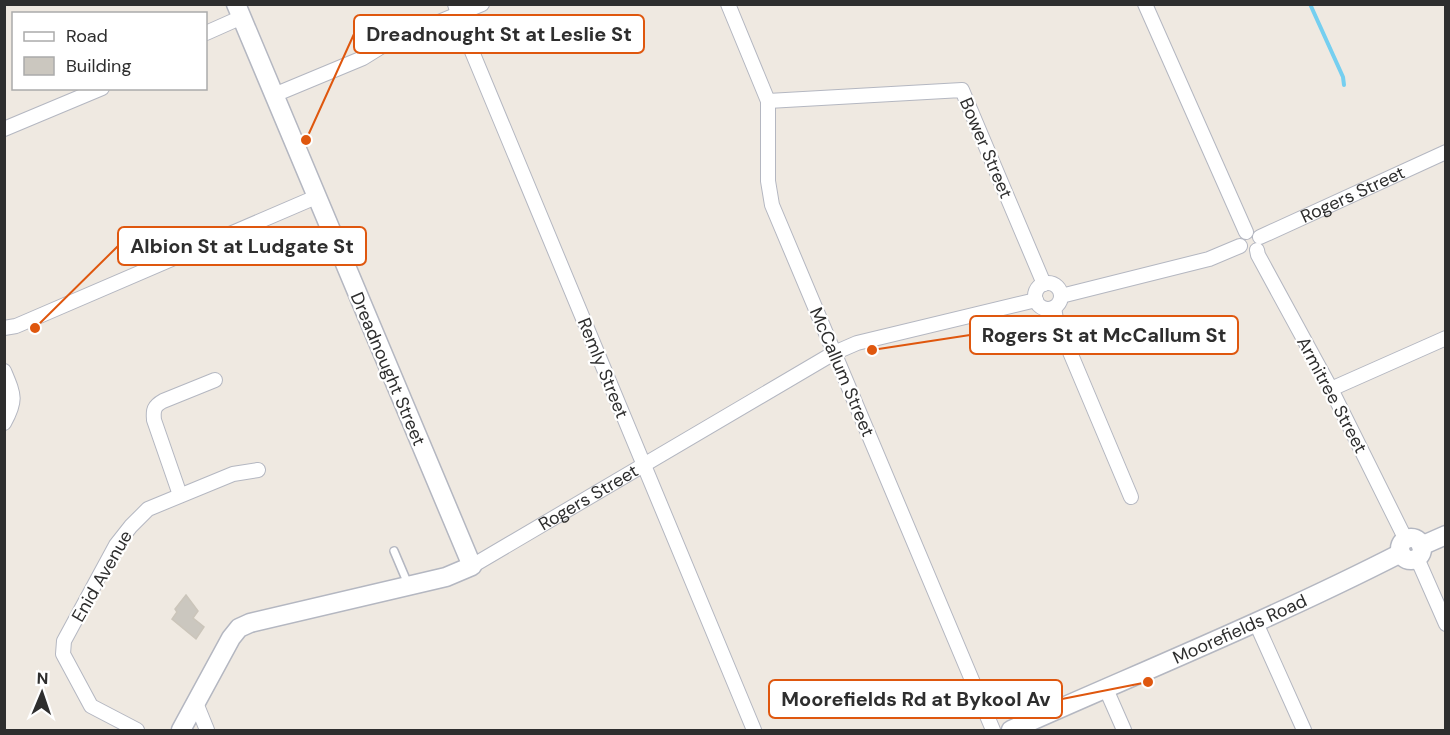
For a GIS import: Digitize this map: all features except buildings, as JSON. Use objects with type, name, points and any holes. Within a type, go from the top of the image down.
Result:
[{"type":"street","points":[[274,95],[363,58],[456,9],[482,4]]},
{"type":"street","name":"McCallum Street","points":[[728,4],[768,100],[768,181],[772,205],[993,730]]},
{"type":"street","points":[[1145,4],[1246,232]]},
{"type":"street","name":"Remly Street","points":[[456,9],[754,730]]},
{"type":"street","points":[[207,32],[239,11]]},
{"type":"street","name":"Dreadnought Street","points":[[239,11],[472,566]]},
{"type":"street","points":[[4,129],[97,90]]},
{"type":"street","name":"Bower Street","points":[[768,100],[962,90],[1044,284]]},
{"type":"street","name":"Rogers Street","points":[[1259,244],[1446,152]]},
{"type":"street","points":[[4,328],[16,326],[316,197]]},
{"type":"street","points":[[1253,231],[1259,244],[1247,252],[1240,246],[1241,236],[1253,231]]},
{"type":"street","name":"Armitree Street","points":[[1259,244],[1258,255],[1288,314],[1331,389],[1446,624]]},
{"type":"street","points":[[1131,497],[1056,319],[1058,302],[1056,286],[1044,284],[1036,292],[1036,300],[1043,308],[1058,302],[1209,260],[1240,246]]},
{"type":"street","name":"Rogers Street","points":[[181,730],[231,638],[239,628],[249,622],[446,577],[472,566],[834,353],[857,343],[1036,300]]},
{"type":"street","points":[[1331,389],[1446,338]]},
{"type":"street","points":[[4,371],[13,392],[13,405],[4,423]]},
{"type":"street","points":[[180,495],[153,412],[155,406],[163,401],[215,380]]},
{"type":"street","name":"Enid Avenue","points":[[137,730],[91,706],[63,654],[62,646],[116,545],[148,509],[233,474],[258,470]]},
{"type":"street","name":"Moorefields Road","points":[[1011,730],[1256,623],[1411,549],[1446,535]]},
{"type":"street","points":[[1256,623],[1304,730]]},
{"type":"street","points":[[1106,689],[1124,730]]},
{"type":"street","points":[[196,703],[207,730]]},
{"type":"lane","points":[[394,551],[409,586]]},
{"type":"waterway","points":[[1310,4],[1343,77],[1344,85]]},
{"type":"place","name":"Dreadnought St at Leslie St","points":[[306,140]]},
{"type":"place","name":"Albion St at Ludgate St","points":[[35,328]]},
{"type":"place","name":"Rogers St at McCallum St","points":[[872,350]]},
{"type":"place","name":"Moorefields Rd at Bykool Av","points":[[1148,682]]}]
